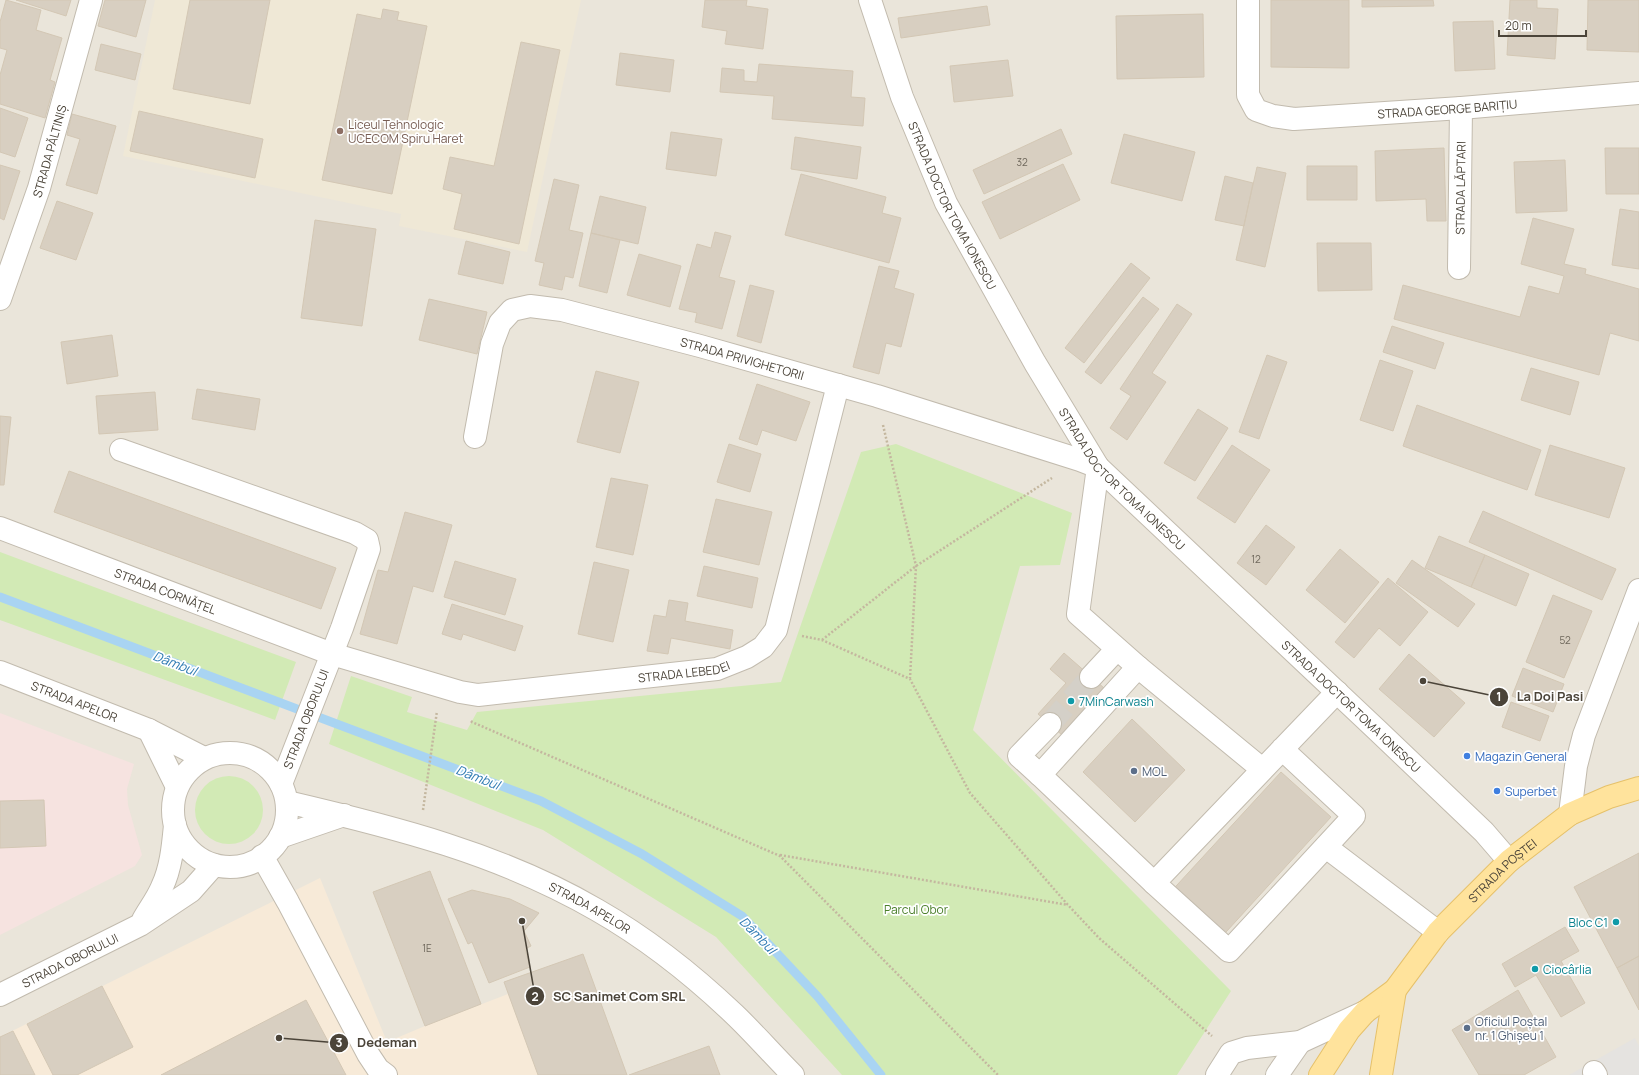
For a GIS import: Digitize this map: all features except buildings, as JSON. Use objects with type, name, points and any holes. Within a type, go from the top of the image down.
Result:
[{"type":"main road","name":"STRADA POȘTEI","points":[[1320,1075],[1349,1030],[1365,1012],[1395,990],[1438,932],[1509,861],[1570,814],[1609,798],[1639,788]]},
{"type":"main road","name":"STRADA POȘTEI","points":[[1381,1075],[1395,990]]},
{"type":"street","name":"STRADA PĂLTINIȘ","points":[[0,299],[39,188],[91,0]]},
{"type":"street","name":"STRADA DOCTOR TOMA IONESCU","points":[[870,0],[902,97],[946,203],[1089,464],[1337,692],[1484,832],[1509,861]]},
{"type":"street","name":"STRADA GEORGE BARIȚIU","points":[[1248,0],[1248,95],[1256,110],[1273,116],[1294,119],[1461,108],[1639,93]]},
{"type":"street","name":"STRADA LĂPTARI","points":[[1459,268],[1461,108]]},
{"type":"street","name":"STRADA PRIVIGHETORII","points":[[475,437],[492,344],[500,323],[512,310],[530,306],[562,310],[700,346],[877,396],[1089,464]]},
{"type":"street","name":"STRADA LEBEDEI","points":[[329,660],[478,695],[717,669],[747,657],[763,647],[776,630],[838,385]]},
{"type":"street","name":"STRADA OBORULUI","points":[[121,450],[355,533],[367,540],[369,549],[329,660],[296,745],[284,793]]},
{"type":"street","points":[[1089,464],[1078,614],[1138,668],[1262,769]]},
{"type":"street","name":"STRADA CORNĂȚEL","points":[[0,528],[329,660]]},
{"type":"street","points":[[1570,814],[1576,766],[1584,735],[1639,590]]},
{"type":"street","points":[[1091,677],[1117,649]]},
{"type":"street","points":[[1040,775],[1138,668]]},
{"type":"street","name":"STRADA APELOR","points":[[0,672],[149,730],[204,758]]},
{"type":"street","points":[[1154,883],[1337,692]]},
{"type":"street","points":[[1050,724],[1019,756],[1154,883],[1229,951],[1354,816],[1282,749]]},
{"type":"street","points":[[149,730],[177,787]]},
{"type":"street","points":[[140,925],[162,888],[168,872],[172,856],[175,825],[172,806],[177,787],[188,770],[204,758],[221,753],[239,753],[256,759],[270,770],[284,793],[286,820],[280,837],[272,848],[262,856],[247,864],[230,867],[214,865],[197,856],[183,843],[175,825]]},
{"type":"street","name":"STRADA APELOR","points":[[284,793],[344,815],[487,857],[540,879],[598,910],[644,941],[688,974],[734,1014],[793,1075]]},
{"type":"street","points":[[280,837],[344,815]]},
{"type":"street","points":[[1326,847],[1438,932]]},
{"type":"street","points":[[262,856],[288,902],[368,1054],[378,1068],[386,1075]]},
{"type":"street","name":"STRADA OBORULUI","points":[[0,995],[140,925],[191,890],[214,865]]},
{"type":"street","points":[[1217,1075],[1231,1053],[1247,1048],[1300,1042],[1365,1012]]},
{"type":"street","points":[[1277,1075],[1300,1042]]},
{"type":"path","points":[[877,396],[916,566],[910,679],[970,793],[1068,905],[1099,938],[1231,1053]]},
{"type":"path","points":[[822,640],[916,566],[1089,464]]},
{"type":"path","points":[[776,630],[822,640],[910,679]]},
{"type":"path","points":[[460,692],[472,722],[780,856],[998,1075]]},
{"type":"path","points":[[426,794],[434,733]]},
{"type":"path","points":[[776,854],[1068,905]]},
{"type":"shaded area","points":[[0,0],[1639,0],[1639,1075],[0,1075]]},
{"type":"shaded area","name":"Liceul Tehnologic UCECOM Spiru Haret","points":[[155,0],[581,0],[527,252],[399,226],[401,214],[123,156]]},
{"type":"shaded area","points":[[0,713],[134,764],[127,789],[128,805],[142,855],[135,866],[0,935]]},
{"type":"shaded area","points":[[320,878],[387,1042],[508,994],[538,1075],[0,1075],[0,1037]]},
{"type":"shaded area","points":[[1635,1038],[1639,1046],[1639,1075],[1569,1075]]},
{"type":"green space","name":"Parcul Obor","points":[[896,444],[1072,513],[1060,565],[1020,566],[973,730],[1231,991],[1177,1075],[842,1075],[716,937],[543,830],[329,744],[351,676],[412,697],[407,712],[467,730],[477,712],[781,682],[861,452]]},
{"type":"green space","points":[[0,552],[296,662],[275,720],[0,620]]},
{"type":"green space","points":[[229,776],[242,779],[253,786],[260,797],[263,810],[260,823],[253,834],[242,841],[229,844],[216,841],[205,834],[198,823],[195,810],[198,797],[205,786],[216,779]]},
{"type":"waterway","name":"Dâmbul","points":[[0,597],[541,801],[642,854],[742,916],[818,997],[881,1075]]},
{"type":"tunnel","points":[[1050,724],[1091,677]]},
{"type":"place","name":"Liceul Tehnologic UCECOM Spiru Haret","points":[[340,131]]},
{"type":"place","name":"La Doi Pasi","points":[[1423,681]]},
{"type":"place","name":"7MinCarwash","points":[[1071,701]]},
{"type":"place","name":"Magazin General","points":[[1467,756]]},
{"type":"place","name":"MOL","points":[[1134,771]]},
{"type":"place","name":"Superbet","points":[[1497,791]]},
{"type":"place","name":"SC Sanimet Com SRL","points":[[522,921]]},
{"type":"place","name":"Bloc C1","points":[[1616,922]]},
{"type":"place","name":"Ciocârlia","points":[[1535,969]]},
{"type":"place","name":"Oficiul Poștal nr. 1 Ghișeu 1","points":[[1467,1028]]},
{"type":"place","name":"Dedeman","points":[[279,1038]]}]
